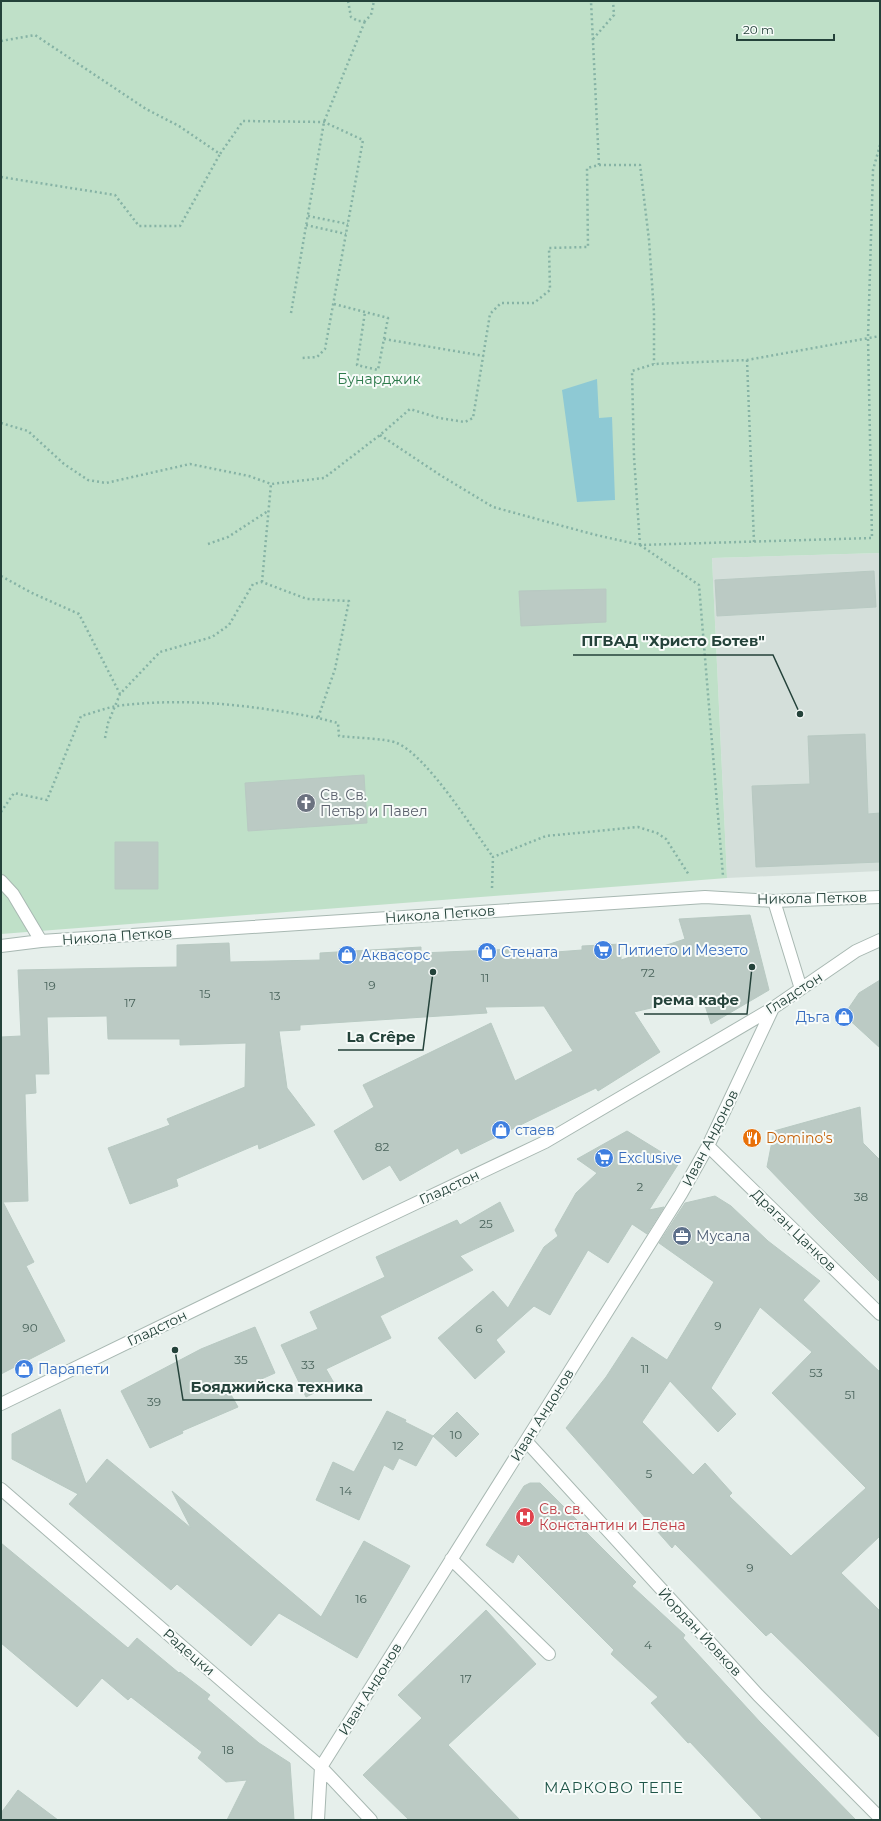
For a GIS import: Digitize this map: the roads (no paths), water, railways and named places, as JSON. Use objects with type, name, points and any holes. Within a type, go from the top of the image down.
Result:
[{"type":"street","points":[[1,881],[13,894],[41,941]]},
{"type":"street","name":"Никола Петков","points":[[1,946],[41,941],[705,897],[774,901],[880,896]]},
{"type":"street","points":[[774,901],[801,989]]},
{"type":"street","name":"Гладстон","points":[[1,1404],[353,1232],[545,1142],[773,1008],[856,951],[880,940]]},
{"type":"street","name":"Иван Андонов","points":[[318,1820],[321,1767],[681,1194],[708,1146],[773,1008]]},
{"type":"street","name":"Драган Цанков","points":[[708,1146],[880,1314]]},
{"type":"street","name":"Йордан Йовков","points":[[526,1441],[758,1695],[880,1818]]},
{"type":"street","name":"Радецки","points":[[1,1489],[321,1767],[371,1820]]},
{"type":"street","points":[[451,1559],[549,1654]]},
{"type":"water","points":[[597,379],[599,418],[612,417],[615,500],[577,502],[562,390]]},
{"type":"place","name":"ПГВАД \"Христо Ботев\"","points":[[800,714]]},
{"type":"place","name":"Св. Св. Петър и Павел","points":[[306,803]]},
{"type":"place","name":"Питието и Мезето","points":[[603,950]]},
{"type":"place","name":"Стената","points":[[487,952]]},
{"type":"place","name":"Аквасорс","points":[[347,955]]},
{"type":"place","name":"рема кафе","points":[[752,967]]},
{"type":"place","name":"La Crêpe","points":[[433,972]]},
{"type":"place","name":"Дъга","points":[[844,1017]]},
{"type":"place","name":"стаев","points":[[501,1130]]},
{"type":"place","name":"Domino's","points":[[752,1138]]},
{"type":"place","name":"Exclusive","points":[[604,1158]]},
{"type":"place","name":"Мусала","points":[[682,1236]]},
{"type":"place","name":"Бояджийска техника","points":[[175,1350]]},
{"type":"place","name":"Парапети","points":[[24,1369]]},
{"type":"place","name":"Св. св. Константин и Елена","points":[[525,1517]]},
{"type":"district","name":"МАРКОВО ТЕПЕ","points":[[614,1788]]},
{"type":"park label","name":"Бунарджик","points":[[379,379]]}]
